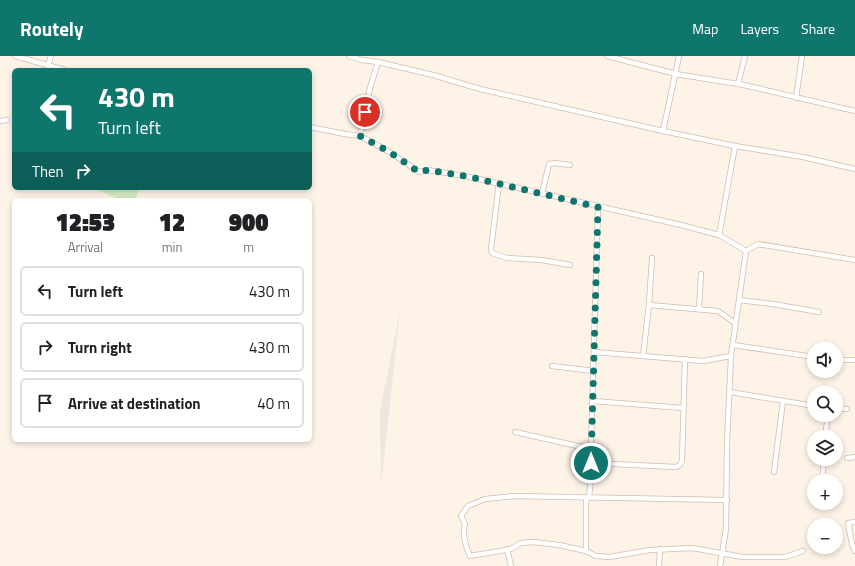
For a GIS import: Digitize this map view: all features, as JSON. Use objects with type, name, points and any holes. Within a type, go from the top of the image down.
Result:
[{"type":"street","points":[[15,56],[56,68]]},
{"type":"street","points":[[48,66],[51,56]]},
{"type":"street","points":[[349,56],[433,75],[480,89],[663,132],[802,157],[855,169]]},
{"type":"street","points":[[608,56],[676,74],[738,84],[855,111]]},
{"type":"street","points":[[663,132],[679,56]]},
{"type":"street","points":[[738,84],[744,56]]},
{"type":"street","points":[[796,98],[802,56]]},
{"type":"street","points":[[360,136],[370,88],[378,62]]},
{"type":"street","points":[[0,120],[7,120]]},
{"type":"street","points":[[312,127],[360,136],[388,151],[419,172],[428,170],[500,183],[719,235],[746,251]]},
{"type":"street","points":[[719,235],[735,146]]},
{"type":"street","points":[[542,193],[549,164],[555,163],[570,165]]},
{"type":"street","points":[[500,183],[491,249],[492,253],[507,258],[542,260],[570,265]]},
{"type":"street","points":[[586,551],[588,498],[592,477],[592,402],[598,207]]},
{"type":"street","points":[[746,251],[758,244],[855,260]]},
{"type":"street","points":[[720,566],[726,530],[730,356],[740,300],[746,251]]},
{"type":"street","points":[[643,356],[649,305],[652,258]]},
{"type":"street","points":[[699,309],[701,274]]},
{"type":"street","points":[[740,300],[819,312]]},
{"type":"street","points":[[649,305],[718,311],[735,324]]},
{"type":"street","points":[[733,345],[807,356]]},
{"type":"street","points":[[594,352],[703,361],[730,356]]},
{"type":"street","points":[[591,463],[676,467],[680,465],[682,461],[685,359]]},
{"type":"street","points":[[843,360],[855,360]]},
{"type":"street","points":[[552,366],[594,371]]},
{"type":"street","points":[[730,392],[807,405]]},
{"type":"street","points":[[774,472],[783,401]]},
{"type":"street","points":[[592,402],[684,408]]},
{"type":"street","points":[[515,432],[591,449]]},
{"type":"street","points":[[846,458],[855,457]]},
{"type":"street","points":[[727,500],[514,496],[485,499],[468,506],[461,516],[465,524],[463,529],[470,556],[507,548],[511,549],[520,543],[533,542],[586,551],[596,556],[609,557],[660,549],[692,548],[743,557],[785,557],[803,551]]},
{"type":"street","points":[[855,522],[848,523],[852,544],[855,551]]},
{"type":"street","points":[[507,548],[511,566]]},
{"type":"street","points":[[659,566],[660,549]]},
{"type":"shaded area","points":[[400,311],[381,486],[380,411]]},
{"type":"green space","points":[[98,190],[139,190],[136,198],[116,198]]},
{"type":"route","points":[[365,112],[360,136],[388,151],[419,172],[428,170],[470,177],[598,207],[591,463]]}]
